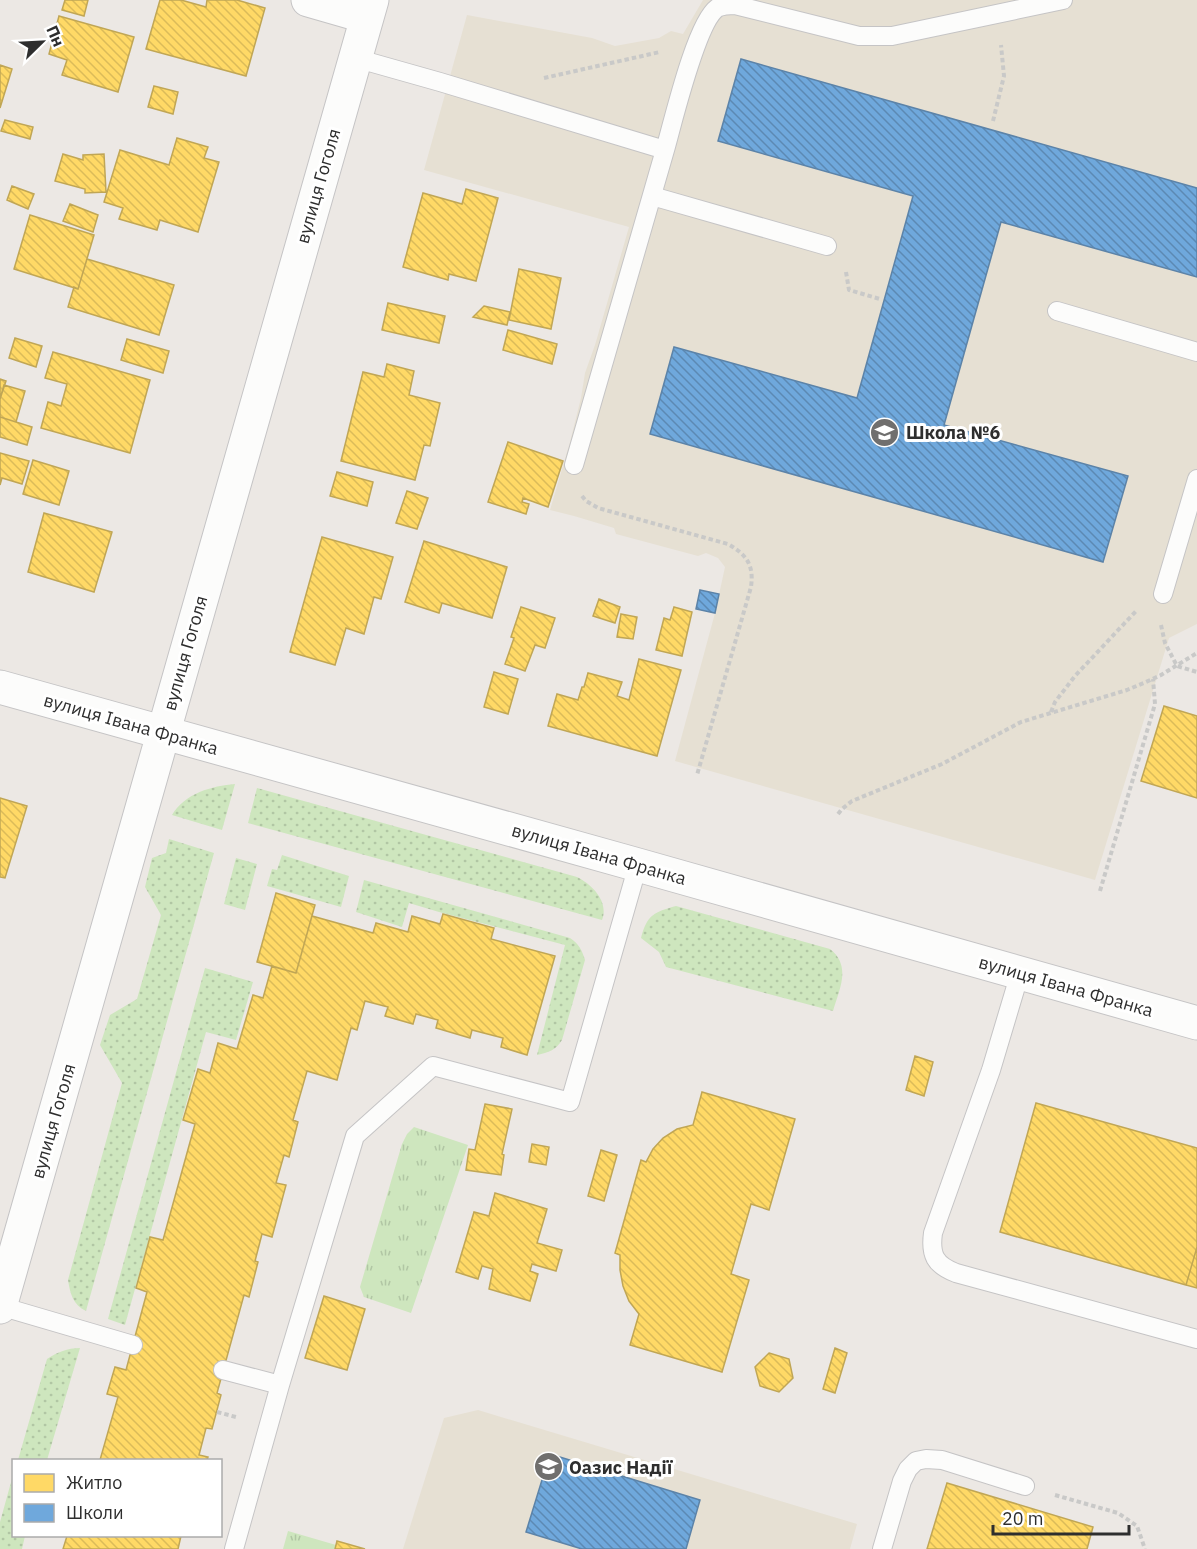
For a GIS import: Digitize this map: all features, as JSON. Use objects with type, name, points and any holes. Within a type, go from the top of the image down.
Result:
[{"type":"street","points":[[308,0],[369,8]]},
{"type":"street","name":"вулиця Гоголя","points":[[0,1306],[369,8]]},
{"type":"street","name":"вулиця Івана Франка","points":[[0,687],[1197,1023]]},
{"type":"lane","points":[[574,465],[696,44],[713,12],[727,5],[748,8],[860,36],[875,37],[892,36],[1063,0]]},
{"type":"lane","points":[[355,58],[440,81],[665,150]]},
{"type":"lane","points":[[652,196],[827,246]]},
{"type":"lane","points":[[1057,311],[1197,352]]},
{"type":"lane","points":[[1163,594],[1197,479]]},
{"type":"lane","points":[[234,1549],[280,1385],[355,1136],[433,1066],[570,1102],[638,865]]},
{"type":"lane","points":[[1020,973],[991,1070],[933,1233],[931,1245],[934,1258],[944,1268],[956,1273],[1197,1339]]},
{"type":"lane","points":[[0,1306],[133,1345]]},
{"type":"lane","points":[[223,1370],[280,1385]]},
{"type":"lane","points":[[882,1549],[902,1481],[915,1461],[942,1460],[1025,1486]]},
{"type":"path","points":[[993,121],[1004,76],[996,14]]},
{"type":"path","points":[[507,103],[516,86],[523,83],[696,44]]},
{"type":"path","points":[[864,294],[880,299]]},
{"type":"path","points":[[574,465],[573,478],[577,491],[586,501],[598,508],[728,544],[748,561],[753,573],[751,587],[697,775]]},
{"type":"path","points":[[1163,594],[1161,630],[1165,643],[1177,666],[1197,672]]},
{"type":"path","points":[[1051,713],[1060,694],[1105,643],[1138,609],[1163,594]]},
{"type":"path","points":[[838,814],[852,801],[942,764],[1021,722],[1127,690],[1153,679],[1197,653]]},
{"type":"path","points":[[1100,891],[1155,704],[1153,679]]},
{"type":"path","points":[[217,1412],[232,1416]]},
{"type":"path","points":[[1025,1486],[1118,1513],[1137,1526],[1145,1549]]},
{"type":"shaded area","name":"Школа №6","points":[[703,0],[1197,0],[1197,624],[1169,638],[1095,880],[675,761],[725,567],[718,558],[706,553],[698,556],[616,534],[614,528],[550,510],[570,442],[585,373],[629,227],[424,170],[467,15],[592,38],[615,46],[659,38],[671,31],[683,34]]},
{"type":"shaded area","name":"Оазис Надії","points":[[478,1410],[857,1524],[850,1549],[403,1549],[444,1418]]},
{"type":"green space","points":[[235,784],[222,830],[172,815],[184,801],[200,792]]},
{"type":"green space","points":[[257,788],[577,877],[594,889],[598,895],[604,913],[602,920],[248,823]]},
{"type":"green space","points":[[169,839],[214,853],[86,1311],[73,1298],[68,1280],[122,1083],[100,1045],[110,1015],[137,999],[161,915],[145,887],[152,858],[166,853]]},
{"type":"green space","points":[[282,855],[349,876],[341,907],[267,886],[272,869],[277,870]]},
{"type":"green space","points":[[236,858],[257,864],[245,910],[224,904]]},
{"type":"green space","points":[[364,880],[573,940],[583,953],[585,960],[562,1040],[557,1047],[537,1055],[565,945],[409,903],[402,927],[356,912]]},
{"type":"green space","points":[[676,906],[830,949],[841,963],[842,971],[833,1011],[666,967],[659,952],[641,938],[652,916]]},
{"type":"green space","points":[[205,968],[253,982],[236,1040],[206,1032],[125,1325],[108,1319]]},
{"type":"green space","points":[[414,1127],[468,1145],[411,1313],[364,1297],[360,1287],[402,1144]]},
{"type":"green space","points":[[80,1348],[47,1459],[18,1459],[47,1359],[71,1349]]},
{"type":"green space","points":[[12,1479],[12,1537],[25,1537],[22,1549],[0,1549],[0,1522]]},
{"type":"green space","points":[[288,1531],[336,1545],[335,1549],[283,1549]]},
{"type":"building: Житло","points":[[65,0],[88,0],[84,16],[62,10]]},
{"type":"building: Житло","points":[[160,0],[181,0],[206,7],[207,0],[237,0],[265,8],[246,76],[146,49]]},
{"type":"building: Житло","points":[[59,16],[134,37],[118,92],[62,75],[67,60],[49,54]]},
{"type":"building: Житло","points":[[0,65],[12,69],[0,108]]},
{"type":"building: Житло","points":[[154,86],[178,92],[173,114],[148,107]]},
{"type":"building: Житло","points":[[5,120],[33,127],[30,139],[1,131]]},
{"type":"building: Житло","points":[[177,138],[208,147],[204,158],[219,162],[198,232],[160,220],[157,230],[119,219],[123,208],[104,202],[120,150],[169,165]]},
{"type":"building: Житло","points":[[63,154],[83,160],[83,155],[104,154],[106,192],[85,193],[85,189],[55,181]]},
{"type":"building: Житло","points":[[12,186],[34,194],[28,209],[7,200]]},
{"type":"building: Житло","points":[[466,189],[498,198],[476,281],[449,274],[448,280],[403,267],[423,193],[462,204]]},
{"type":"building: Житло","points":[[70,204],[98,215],[93,232],[63,221]]},
{"type":"building: Житло","points":[[30,215],[94,235],[78,289],[14,269]]},
{"type":"building: Житло","points":[[87,259],[174,285],[159,335],[68,307],[74,287],[78,289]]},
{"type":"building: Житло","points":[[519,269],[561,278],[551,329],[509,320]]},
{"type":"building: Житло","points":[[388,303],[445,316],[439,343],[382,330]]},
{"type":"building: Житло","points":[[484,306],[510,312],[507,325],[473,317]]},
{"type":"building: Житло","points":[[508,330],[557,344],[552,364],[503,350]]},
{"type":"building: Житло","points":[[15,338],[42,346],[36,367],[9,358]]},
{"type":"building: Житло","points":[[127,339],[169,351],[163,373],[121,360]]},
{"type":"building: Житло","points":[[53,352],[150,380],[130,453],[41,428],[48,402],[61,406],[67,384],[45,378]]},
{"type":"building: Житло","points":[[387,364],[414,371],[409,395],[440,403],[430,446],[424,445],[415,480],[341,461],[363,372],[384,377]]},
{"type":"building: Житло","points":[[0,379],[6,381],[0,399]]},
{"type":"building: Житло","points":[[4,385],[25,391],[16,422],[0,417],[0,399]]},
{"type":"building: Житло","points":[[0,417],[32,427],[27,445],[0,437]]},
{"type":"building: Житло","points":[[508,442],[563,461],[548,507],[523,498],[522,502],[529,504],[526,514],[488,502]]},
{"type":"building: Житло","points":[[0,453],[29,461],[22,484],[2,478],[0,485]]},
{"type":"building: Житло","points":[[33,460],[69,471],[59,505],[23,494]]},
{"type":"building: Житло","points":[[337,472],[373,482],[367,506],[330,496]]},
{"type":"building: Житло","points":[[407,491],[428,498],[417,529],[396,523]]},
{"type":"building: Житло","points":[[44,513],[112,532],[94,592],[28,572]]},
{"type":"building: Житло","points":[[322,537],[393,557],[381,599],[374,597],[364,634],[346,628],[335,665],[290,652]]},
{"type":"building: Житло","points":[[424,541],[507,567],[492,618],[442,603],[439,613],[405,602]]},
{"type":"building: Житло","points":[[599,599],[620,607],[615,623],[593,616]]},
{"type":"building: Житло","points":[[521,607],[555,618],[545,648],[535,645],[525,671],[505,664]]},
{"type":"building: Житло","points":[[674,607],[692,612],[682,656],[656,650],[664,618],[670,620]]},
{"type":"building: Житло","points":[[621,614],[637,617],[633,639],[617,637]]},
{"type":"building: Житло","points":[[639,659],[681,670],[657,756],[548,726],[557,694],[578,700],[588,673],[622,682],[617,696],[629,700]]},
{"type":"building: Житло","points":[[494,672],[518,679],[508,714],[484,707]]},
{"type":"building: Житло","points":[[1164,706],[1197,716],[1197,798],[1141,781]]},
{"type":"building: Житло","points":[[0,798],[27,806],[5,878],[0,877]]},
{"type":"building: Житло","points":[[276,893],[315,905],[296,973],[257,962]]},
{"type":"building: Житло","points":[[443,914],[494,928],[491,939],[555,956],[527,1055],[501,1047],[503,1038],[472,1030],[470,1038],[436,1028],[438,1020],[416,1014],[413,1024],[385,1016],[388,1007],[365,1001],[357,1030],[351,1028],[337,1080],[307,1071],[293,1120],[298,1122],[289,1157],[284,1155],[276,1183],[286,1185],[272,1237],[262,1234],[249,1297],[244,1295],[217,1393],[221,1395],[212,1429],[206,1428],[199,1455],[208,1457],[207,1459],[100,1459],[118,1397],[107,1394],[115,1367],[126,1370],[147,1292],[136,1288],[150,1237],[163,1240],[195,1124],[183,1120],[198,1069],[210,1073],[218,1043],[237,1049],[253,995],[263,998],[272,966],[296,973],[312,916],[373,933],[376,923],[408,932],[412,916],[440,924]]},
{"type":"building: Житло","points":[[915,1056],[933,1062],[924,1096],[906,1090]]},
{"type":"building: Житло","points":[[702,1092],[795,1119],[769,1210],[751,1204],[731,1274],[749,1280],[722,1372],[630,1345],[639,1314],[629,1301],[623,1286],[620,1255],[615,1253],[641,1160],[646,1162],[653,1149],[663,1138],[677,1129],[693,1125]]},
{"type":"building: Житло","points":[[1036,1103],[1197,1148],[1197,1247],[1186,1285],[1000,1232]]},
{"type":"building: Житло","points":[[485,1104],[512,1109],[502,1154],[504,1155],[501,1175],[466,1170],[469,1149],[475,1150]]},
{"type":"building: Житло","points":[[532,1144],[549,1147],[546,1165],[529,1162]]},
{"type":"building: Житло","points":[[601,1150],[617,1155],[604,1201],[588,1196]]},
{"type":"building: Житло","points":[[495,1193],[547,1209],[537,1243],[562,1250],[556,1271],[532,1264],[530,1271],[538,1274],[530,1301],[489,1289],[493,1269],[482,1266],[478,1279],[456,1272],[474,1212],[489,1216]]},
{"type":"building: Житло","points":[[1197,1247],[1197,1288],[1186,1285]]},
{"type":"building: Житло","points":[[324,1296],[365,1309],[347,1370],[305,1358]]},
{"type":"building: Житло","points":[[835,1348],[847,1353],[835,1393],[823,1389]]},
{"type":"building: Житло","points":[[769,1353],[789,1359],[793,1378],[779,1392],[760,1386],[755,1367]]},
{"type":"building: Житло","points":[[947,1483],[1093,1527],[1087,1549],[927,1549]]},
{"type":"building: Житло","points":[[67,1537],[181,1537],[178,1549],[63,1549]]},
{"type":"building: Житло","points":[[337,1541],[365,1549],[335,1549]]},
{"type":"building: Школи","points":[[741,59],[1197,188],[1197,277],[1001,222],[944,425],[1128,476],[1103,562],[650,434],[674,347],[857,398],[913,196],[718,141]]},
{"type":"building: Школи","points":[[700,590],[719,594],[715,613],[696,609]]},
{"type":"building: Школи","points":[[550,1454],[700,1500],[686,1549],[582,1549],[526,1532]]},
{"type":"place","name":"Школа №6","points":[[885,432]]},
{"type":"place","name":"Оазис Надії","points":[[548,1467]]}]
